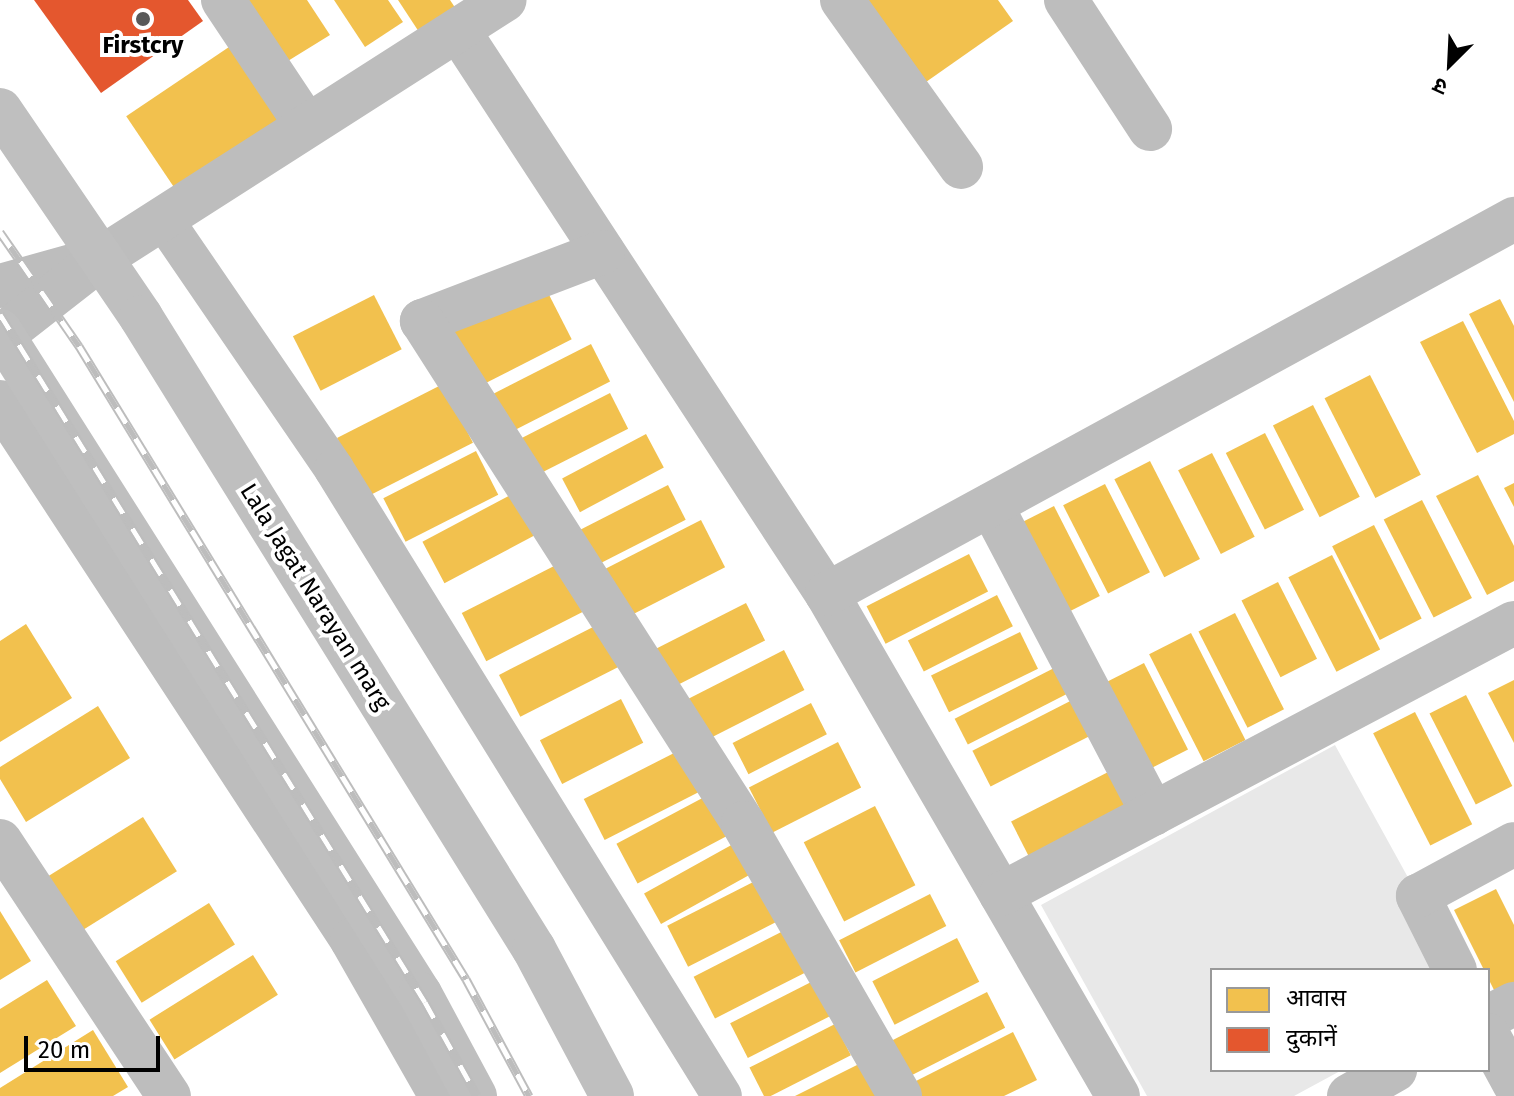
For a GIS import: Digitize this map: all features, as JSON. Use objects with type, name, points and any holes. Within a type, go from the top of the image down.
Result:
[{"type":"main road","name":"Lala Jagat Narayan marg","points":[[0,110],[101,258],[534,949],[612,1096]]},
{"type":"main road","points":[[1,335],[420,994],[475,1096]]},
{"type":"street","points":[[223,0],[307,126]]},
{"type":"street","points":[[1,335],[101,258],[505,0]]},
{"type":"street","points":[[842,0],[961,167]]},
{"type":"street","points":[[1066,0],[1150,129]]},
{"type":"street","points":[[458,30],[827,594],[1118,1096]]},
{"type":"street","points":[[163,219],[334,469],[722,1096]]},
{"type":"street","points":[[827,594],[1514,219]]},
{"type":"street","points":[[603,252],[422,321],[743,823],[900,1096]]},
{"type":"street","points":[[0,286],[101,258]]},
{"type":"street","points":[[0,402],[352,940],[441,1096]]},
{"type":"street","points":[[991,505],[1153,814]]},
{"type":"street","points":[[1001,894],[1514,623]]},
{"type":"street","points":[[0,841],[169,1096]]},
{"type":"street","points":[[1454,968],[1418,896],[1514,844]]},
{"type":"street","points":[[1490,1016],[1514,1004]]},
{"type":"street","points":[[1490,1039],[1514,1083]]},
{"type":"street","points":[[1349,1096],[1391,1072]]},
{"type":"shaded area","points":[[1335,745],[1458,968],[1210,968],[1210,1072],[1338,1072],[1294,1096],[1147,1096],[1041,905]]},
{"type":"building: आवास","points":[[240,0],[307,0],[330,35],[283,64]]},
{"type":"building: आवास","points":[[334,0],[388,0],[403,22],[365,47]]},
{"type":"building: आवास","points":[[398,0],[450,0],[456,9],[419,32]]},
{"type":"building: आवास","points":[[852,0],[998,0],[1013,21],[916,89]]},
{"type":"building: आवास","points":[[229,47],[281,124],[178,193],[126,116]]},
{"type":"building: आवास","points":[[544,285],[572,339],[480,386],[452,332]]},
{"type":"building: आवास","points":[[374,295],[402,349],[321,391],[293,336]]},
{"type":"building: आवास","points":[[1500,299],[1514,326],[1514,402],[1469,314]]},
{"type":"building: आवास","points":[[1463,321],[1514,421],[1514,434],[1477,453],[1420,342]]},
{"type":"building: आवास","points":[[591,344],[610,381],[513,431],[494,393]]},
{"type":"building: आवास","points":[[1370,375],[1421,475],[1375,498],[1325,398]]},
{"type":"building: आवास","points":[[443,384],[473,443],[367,497],[337,438]]},
{"type":"building: आवास","points":[[610,393],[628,429],[540,474],[522,438]]},
{"type":"building: आवास","points":[[1313,405],[1360,497],[1320,517],[1273,425]]},
{"type":"building: आवास","points":[[1265,433],[1304,510],[1265,530],[1226,453]]},
{"type":"building: आवास","points":[[646,434],[664,468],[580,512],[562,479]]},
{"type":"building: आवास","points":[[476,451],[498,495],[406,542],[383,498]]},
{"type":"building: आवास","points":[[1212,453],[1255,537],[1221,554],[1178,470]]},
{"type":"building: आवास","points":[[1150,461],[1200,559],[1164,577],[1114,479]]},
{"type":"building: आवास","points":[[1478,475],[1514,546],[1514,581],[1487,595],[1436,496]]},
{"type":"building: आवास","points":[[1514,483],[1514,507],[1504,488]]},
{"type":"building: आवास","points":[[1105,484],[1150,572],[1108,594],[1063,505]]},
{"type":"building: आवास","points":[[668,485],[686,520],[593,567],[575,532]]},
{"type":"building: आवास","points":[[516,492],[538,533],[444,583],[422,542]]},
{"type":"building: आवास","points":[[1422,500],[1472,598],[1434,618],[1384,520]]},
{"type":"building: आवास","points":[[1054,506],[1100,596],[1058,617],[1012,527]]},
{"type":"building: आवास","points":[[701,520],[725,567],[627,617],[603,570]]},
{"type":"building: आवास","points":[[1374,525],[1422,619],[1380,640],[1332,546]]},
{"type":"building: आवास","points":[[969,554],[988,591],[886,644],[867,606]]},
{"type":"building: आवास","points":[[1332,555],[1380,649],[1336,672],[1288,577]]},
{"type":"building: आवास","points":[[558,564],[583,612],[486,661],[462,613]]},
{"type":"building: आवास","points":[[1278,582],[1317,659],[1281,677],[1241,601]]},
{"type":"building: आवास","points":[[997,595],[1013,626],[924,672],[908,640]]},
{"type":"building: आवास","points":[[746,603],[765,640],[671,689],[652,651]]},
{"type":"building: आवास","points":[[1235,613],[1284,709],[1247,728],[1198,632]]},
{"type":"building: आवास","points":[[26,624],[72,698],[0,742],[0,641]]},
{"type":"building: आवास","points":[[597,625],[618,667],[520,717],[499,675]]},
{"type":"building: आवास","points":[[1020,632],[1038,669],[949,712],[931,675]]},
{"type":"building: आवास","points":[[1191,633],[1245,740],[1204,761],[1149,654]]},
{"type":"building: आवास","points":[[784,650],[804,690],[706,740],[686,700]]},
{"type":"building: आवास","points":[[1144,663],[1188,749],[1146,771],[1102,684]]},
{"type":"building: आवास","points":[[1058,666],[1071,692],[968,745],[955,719]]},
{"type":"building: आवास","points":[[1514,680],[1514,743],[1488,693]]},
{"type":"building: आवास","points":[[1082,695],[1100,731],[991,786],[972,751]]},
{"type":"building: आवास","points":[[1466,695],[1512,786],[1476,804],[1429,714]]},
{"type":"building: आवास","points":[[621,699],[643,743],[562,784],[540,740]]},
{"type":"building: आवास","points":[[811,703],[827,734],[748,774],[733,743]]},
{"type":"building: आवास","points":[[98,706],[130,758],[26,822],[0,779],[0,767]]},
{"type":"building: आवास","points":[[1415,712],[1472,824],[1430,846],[1373,733]]},
{"type":"building: आवास","points":[[838,742],[861,787],[772,833],[749,787]]},
{"type":"building: आवास","points":[[680,750],[701,791],[605,840],[584,799]]},
{"type":"building: आवास","points":[[1118,767],[1137,804],[1030,859],[1011,821]]},
{"type":"building: आवास","points":[[710,794],[731,834],[638,883],[616,844]]},
{"type":"building: आवास","points":[[875,806],[915,885],[844,922],[804,842]]},
{"type":"building: आवास","points":[[143,817],[177,871],[77,934],[43,880]]},
{"type":"building: आवास","points":[[735,843],[752,874],[661,924],[644,893]]},
{"type":"building: आवास","points":[[767,875],[788,916],[688,967],[667,926]]},
{"type":"building: आवास","points":[[1496,889],[1514,925],[1514,995],[1500,1002],[1490,982],[1490,968],[1483,968],[1454,910]]},
{"type":"building: आवास","points":[[930,894],[946,926],[855,972],[839,940]]},
{"type":"building: आवास","points":[[209,903],[235,945],[142,1003],[116,961]]},
{"type":"building: आवास","points":[[0,911],[31,961],[0,980]]},
{"type":"building: आवास","points":[[797,924],[818,966],[715,1019],[694,977]]},
{"type":"building: आवास","points":[[957,938],[979,982],[895,1025],[872,981]]},
{"type":"building: आवास","points":[[253,955],[278,995],[174,1060],[150,1020]]},
{"type":"building: आवास","points":[[821,977],[839,1012],[748,1058],[730,1023]]},
{"type":"building: आवास","points":[[47,980],[76,1026],[0,1073],[0,1009]]},
{"type":"building: आवास","points":[[987,992],[1005,1028],[907,1078],[889,1042]]},
{"type":"building: आवास","points":[[835,1024],[851,1055],[771,1096],[764,1096],[749,1068]]},
{"type":"building: आवास","points":[[93,1030],[128,1087],[113,1096],[0,1096],[0,1088]]},
{"type":"building: आवास","points":[[1013,1032],[1037,1080],[1004,1096],[916,1096],[910,1084]]},
{"type":"building: आवास","points":[[861,1063],[878,1096],[795,1096]]},
{"type":"building: दुकानें","points":[[34,0],[188,0],[203,21],[101,93]]},
{"type":"railway","points":[[0,232],[79,346],[466,979],[529,1096]]},
{"type":"railway","points":[[0,314],[425,1002],[477,1096]]},
{"type":"place","name":"Firstcry","points":[[143,19]]}]
